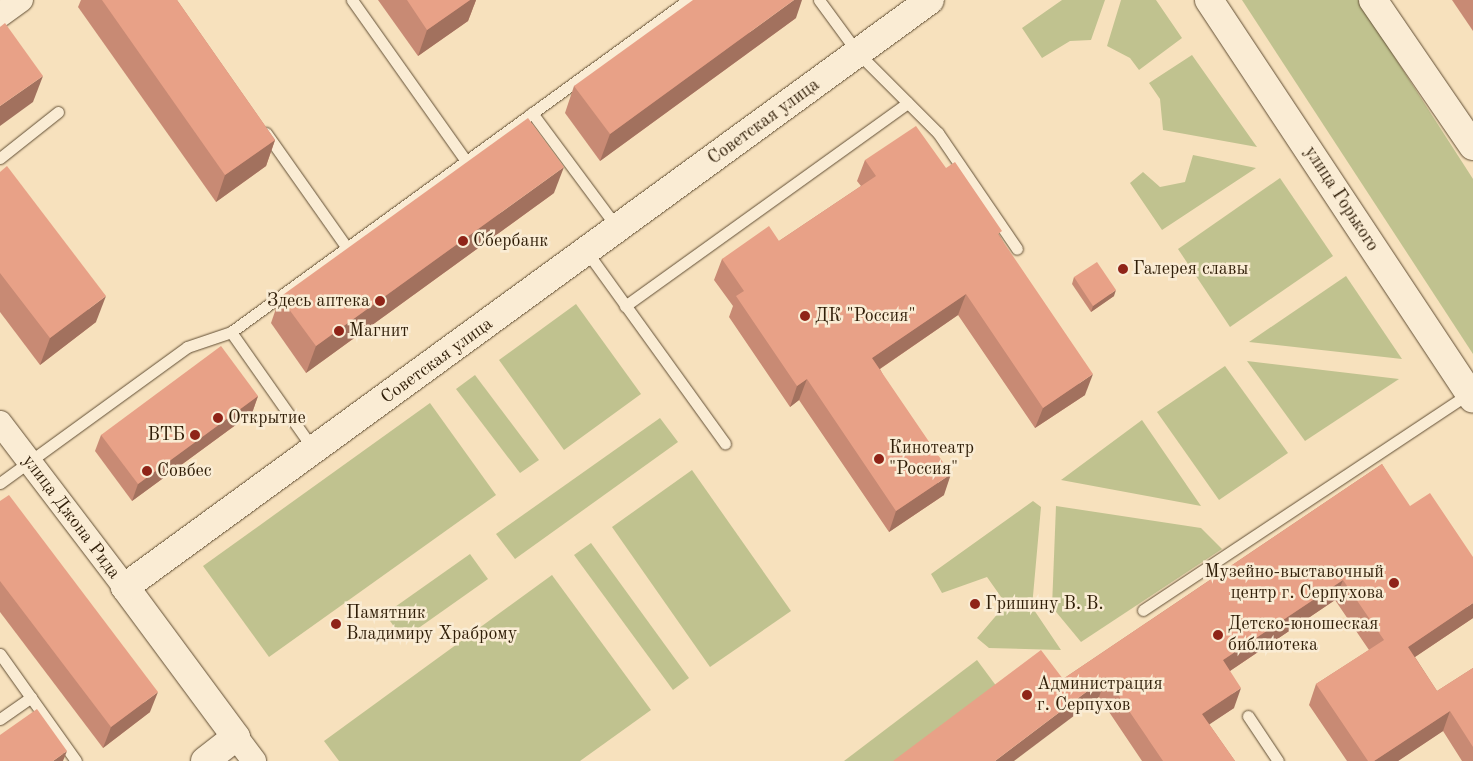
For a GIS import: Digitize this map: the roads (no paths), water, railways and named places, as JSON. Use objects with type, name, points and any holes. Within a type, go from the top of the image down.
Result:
[{"type":"street","points":[[0,15],[21,0]]},
{"type":"street","name":"Советская улица","points":[[125,587],[587,252],[930,0]]},
{"type":"street","name":"улица Горького","points":[[1209,0],[1471,396]]},
{"type":"street","points":[[1374,0],[1473,146]]},
{"type":"street","name":"улица Джона Рида","points":[[0,423],[125,587]]},
{"type":"street","points":[[125,587],[254,761]]},
{"type":"street","points":[[205,761],[236,737]]},
{"type":"lane","points":[[352,0],[466,161]]},
{"type":"lane","points":[[0,483],[187,347],[231,332],[688,0]]},
{"type":"lane","points":[[819,0],[858,53],[938,133],[1017,249]]},
{"type":"lane","points":[[625,306],[908,103]]},
{"type":"lane","points":[[0,158],[58,112]]},
{"type":"lane","points":[[532,113],[618,229]]},
{"type":"lane","points":[[257,120],[347,248]]},
{"type":"lane","points":[[587,252],[725,443]]},
{"type":"lane","points":[[231,332],[314,450]]},
{"type":"lane","points":[[1143,610],[1471,396]]},
{"type":"lane","points":[[0,654],[76,761]]},
{"type":"lane","points":[[0,719],[31,697]]},
{"type":"lane","points":[[1248,716],[1278,761]]},
{"type":"place","name":"Сбербанк","points":[[463,241]]},
{"type":"place","name":"Галерея славы","points":[[1123,269]]},
{"type":"place","name":"Здесь аптека","points":[[380,301]]},
{"type":"place","name":"ДК \"Россия\"","points":[[805,316]]},
{"type":"place","name":"Магнит","points":[[339,331]]},
{"type":"place","name":"Открытие","points":[[218,418]]},
{"type":"place","name":"ВТБ","points":[[195,435]]},
{"type":"place","name":"Кинотеатр \"Россия\"","points":[[879,459]]},
{"type":"place","name":"Совбес","points":[[147,471]]},
{"type":"place","name":"Музейно-выставочный центр г. Серпухова","points":[[1394,583]]},
{"type":"place","name":"Гришину В. В.","points":[[975,604]]},
{"type":"place","name":"Памятник Владимиру Храброму","points":[[336,624]]},
{"type":"place","name":"Детско-юношеская библиотека","points":[[1218,635]]},
{"type":"place","name":"Администрация г. Серпухов","points":[[1027,695]]}]
